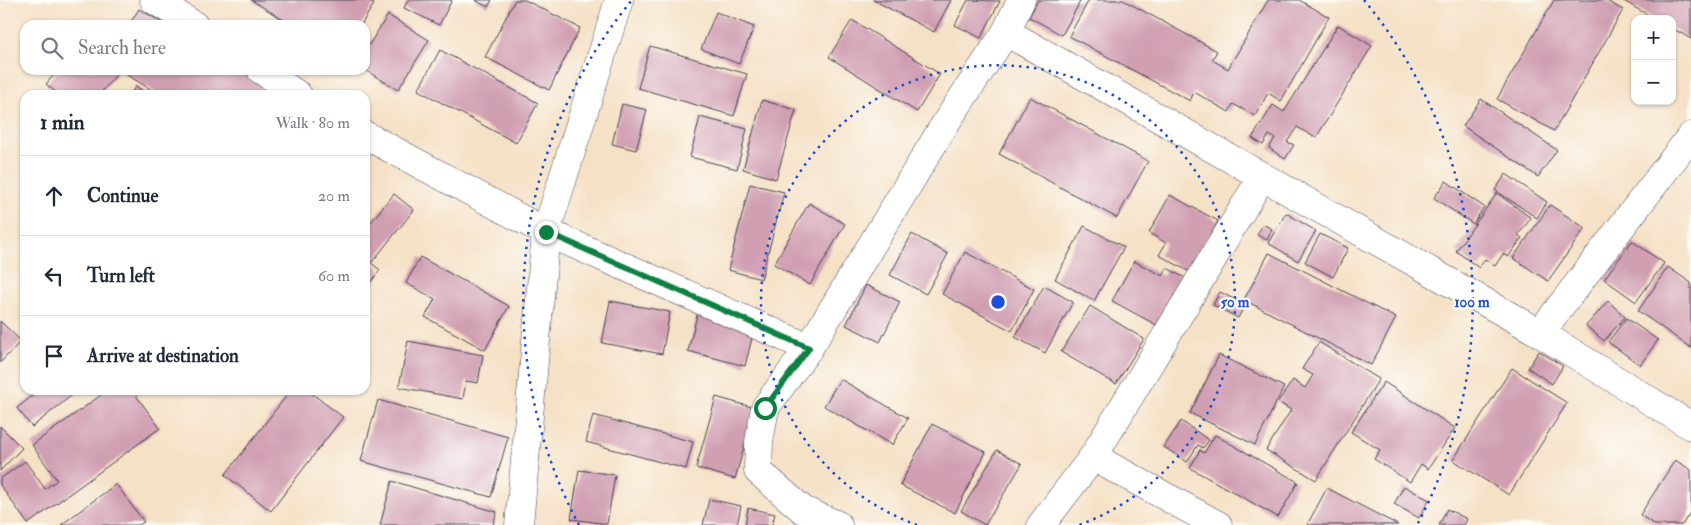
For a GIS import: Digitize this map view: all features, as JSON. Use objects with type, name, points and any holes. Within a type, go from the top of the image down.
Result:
[{"type":"street","points":[[154,0],[186,20]]},
{"type":"street","points":[[519,525],[546,232],[619,0]]},
{"type":"street","points":[[838,525],[803,510],[758,471],[759,442],[765,408],[809,348],[945,124],[1006,32],[1021,0]]},
{"type":"street","points":[[1006,32],[1540,333],[1691,426]]},
{"type":"street","points":[[268,75],[291,90]]},
{"type":"street","points":[[1540,333],[1691,136]]},
{"type":"street","points":[[370,139],[546,232],[809,348]]},
{"type":"street","points":[[1041,525],[1093,456],[1262,177]]},
{"type":"street","points":[[1093,456],[1218,525]]},
{"type":"building","points":[[251,0],[368,0],[374,4],[364,20],[284,20]]},
{"type":"building","points":[[408,0],[452,0],[439,25],[404,8]]},
{"type":"building","points":[[475,0],[492,0],[488,7]]},
{"type":"building","points":[[515,0],[525,0],[580,28],[549,90],[485,57]]},
{"type":"building","points":[[873,0],[951,0],[934,32]]},
{"type":"building","points":[[968,0],[1000,1],[981,38],[955,25]]},
{"type":"building","points":[[1038,0],[1081,0],[1062,35],[1029,17]]},
{"type":"building","points":[[1089,0],[1123,0],[1217,51],[1212,60],[1228,69],[1268,0],[1299,0],[1329,17],[1281,101],[1268,93],[1255,116],[1233,104],[1229,112],[1194,92],[1190,101],[1069,36]]},
{"type":"building","points":[[1554,0],[1605,0],[1623,10],[1554,131],[1497,99]]},
{"type":"building","points":[[1622,0],[1691,0],[1691,39],[1676,30],[1676,15],[1648,15]]},
{"type":"building","points":[[139,9],[158,20],[132,20]]},
{"type":"building","points":[[716,12],[754,27],[739,64],[701,49]]},
{"type":"building","points":[[388,15],[429,40],[398,90],[370,73],[370,43]]},
{"type":"building","points":[[852,20],[940,74],[917,112],[829,57]]},
{"type":"building","points":[[1338,25],[1372,46],[1316,138],[1297,127],[1287,142],[1294,145],[1285,159],[1269,148],[1275,138],[1269,135],[1263,145],[1252,138],[1273,105],[1284,112]]},
{"type":"building","points":[[650,46],[747,74],[734,116],[638,88]]},
{"type":"building","points":[[440,50],[538,103],[516,143],[418,90]]},
{"type":"building","points":[[54,75],[116,75],[103,90],[53,90],[46,84]]},
{"type":"building","points":[[127,75],[247,75],[272,90],[152,90]]},
{"type":"building","points":[[136,86],[141,90],[133,90]]},
{"type":"building","points":[[1030,97],[1148,161],[1117,218],[999,154]]},
{"type":"building","points":[[1481,99],[1557,150],[1538,177],[1463,126]]},
{"type":"building","points":[[762,100],[796,110],[776,179],[743,169]]},
{"type":"building","points":[[622,104],[647,110],[636,150],[612,144]]},
{"type":"building","points":[[700,117],[747,129],[737,169],[690,157]]},
{"type":"building","points":[[1506,174],[1547,202],[1537,218],[1495,190]]},
{"type":"building","points":[[1446,181],[1484,207],[1473,224],[1434,198]]},
{"type":"building","points":[[750,184],[784,192],[761,279],[728,270]]},
{"type":"building","points":[[1497,193],[1531,218],[1518,235],[1522,238],[1508,257],[1503,254],[1495,266],[1485,259],[1479,268],[1456,251]]},
{"type":"building","points":[[394,194],[414,210],[372,262],[370,260],[370,223]]},
{"type":"building","points":[[1170,195],[1218,221],[1190,272],[1159,255],[1166,243],[1149,233]]},
{"type":"building","points":[[809,203],[845,224],[810,285],[774,264]]},
{"type":"building","points":[[1550,205],[1585,228],[1548,281],[1513,258]]},
{"type":"building","points":[[1286,213],[1316,231],[1298,261],[1268,243]]},
{"type":"building","points":[[1263,224],[1272,229],[1267,240],[1257,235]]},
{"type":"building","points":[[1084,226],[1124,247],[1094,301],[1055,279]]},
{"type":"building","points":[[912,234],[948,254],[926,294],[890,275]]},
{"type":"building","points":[[1320,234],[1348,248],[1333,277],[1305,262]]},
{"type":"building","points":[[1632,241],[1664,263],[1636,302],[1604,279]]},
{"type":"building","points":[[965,252],[1034,289],[1012,331],[942,294]]},
{"type":"building","points":[[1269,253],[1396,318],[1371,365],[1244,300]]},
{"type":"building","points":[[420,257],[509,306],[485,350],[425,317],[435,299],[406,283]]},
{"type":"building","points":[[1134,261],[1163,276],[1167,268],[1189,280],[1162,328],[1112,301]]},
{"type":"building","points":[[370,262],[380,270],[370,283]]},
{"type":"building","points":[[1668,267],[1691,283],[1691,348],[1638,311]]},
{"type":"building","points":[[866,285],[900,302],[880,342],[846,325]]},
{"type":"building","points":[[1044,286],[1073,302],[1045,353],[1015,337]]},
{"type":"building","points":[[1220,292],[1245,305],[1238,318],[1213,305]]},
{"type":"building","points":[[610,301],[670,312],[662,354],[602,343]]},
{"type":"building","points":[[1608,301],[1625,317],[1604,341],[1586,326]]},
{"type":"building","points":[[1090,306],[1144,339],[1116,384],[1061,352]]},
{"type":"building","points":[[698,311],[755,326],[745,366],[688,351]]},
{"type":"building","points":[[1626,318],[1658,340],[1640,365],[1608,342]]},
{"type":"building","points":[[0,321],[20,342],[0,363]]},
{"type":"building","points":[[408,341],[483,355],[478,383],[466,381],[463,399],[399,387]]},
{"type":"building","points":[[1319,342],[1379,379],[1316,480],[1266,450],[1291,410],[1278,402],[1293,380],[1305,388],[1313,375],[1302,369]]},
{"type":"building","points":[[1539,351],[1563,366],[1552,384],[1528,368]]},
{"type":"building","points":[[1219,355],[1284,387],[1255,445],[1190,413]]},
{"type":"building","points":[[1512,368],[1567,403],[1509,495],[1453,460]]},
{"type":"building","points":[[840,379],[908,418],[892,445],[824,406]]},
{"type":"building","points":[[1384,382],[1455,428],[1428,469],[1421,464],[1410,482],[1374,459],[1380,450],[1351,432]]},
{"type":"building","points":[[34,395],[72,395],[32,427],[17,408]]},
{"type":"building","points":[[101,395],[136,395],[160,428],[28,524],[0,485],[0,479],[25,461],[45,489],[57,480],[32,445]]},
{"type":"building","points":[[287,395],[314,395],[343,417],[271,511],[225,475]]},
{"type":"building","points":[[716,397],[755,408],[735,479],[696,468]]},
{"type":"building","points":[[378,400],[508,437],[491,497],[361,461]]},
{"type":"building","points":[[593,415],[693,442],[686,469],[586,442]]},
{"type":"building","points":[[1181,421],[1209,440],[1203,448],[1198,445],[1187,462],[1164,447]]},
{"type":"building","points":[[932,424],[986,452],[955,513],[900,485]]},
{"type":"building","points":[[0,426],[22,448],[0,471]]},
{"type":"building","points":[[1215,435],[1298,482],[1278,517],[1190,468],[1200,450],[1204,453]]},
{"type":"building","points":[[997,450],[1022,464],[985,525],[961,511]]},
{"type":"building","points":[[1675,460],[1691,470],[1691,511],[1682,525],[1655,525],[1640,515]]},
{"type":"building","points":[[579,470],[615,475],[607,524],[571,519]]},
{"type":"building","points":[[392,481],[497,512],[493,525],[380,525]]},
{"type":"building","points":[[116,484],[144,522],[139,525],[61,525]]},
{"type":"building","points":[[1404,486],[1429,500],[1419,518],[1394,504]]},
{"type":"building","points":[[1327,488],[1398,525],[1307,525]]},
{"type":"building","points":[[709,499],[741,506],[737,525],[703,525]]},
{"type":"building","points":[[748,508],[775,514],[772,525],[745,525]]},
{"type":"building","points":[[1447,509],[1467,519],[1464,525],[1439,525]]},
{"type":"route","points":[[546,232],[809,348],[765,408]]}]
